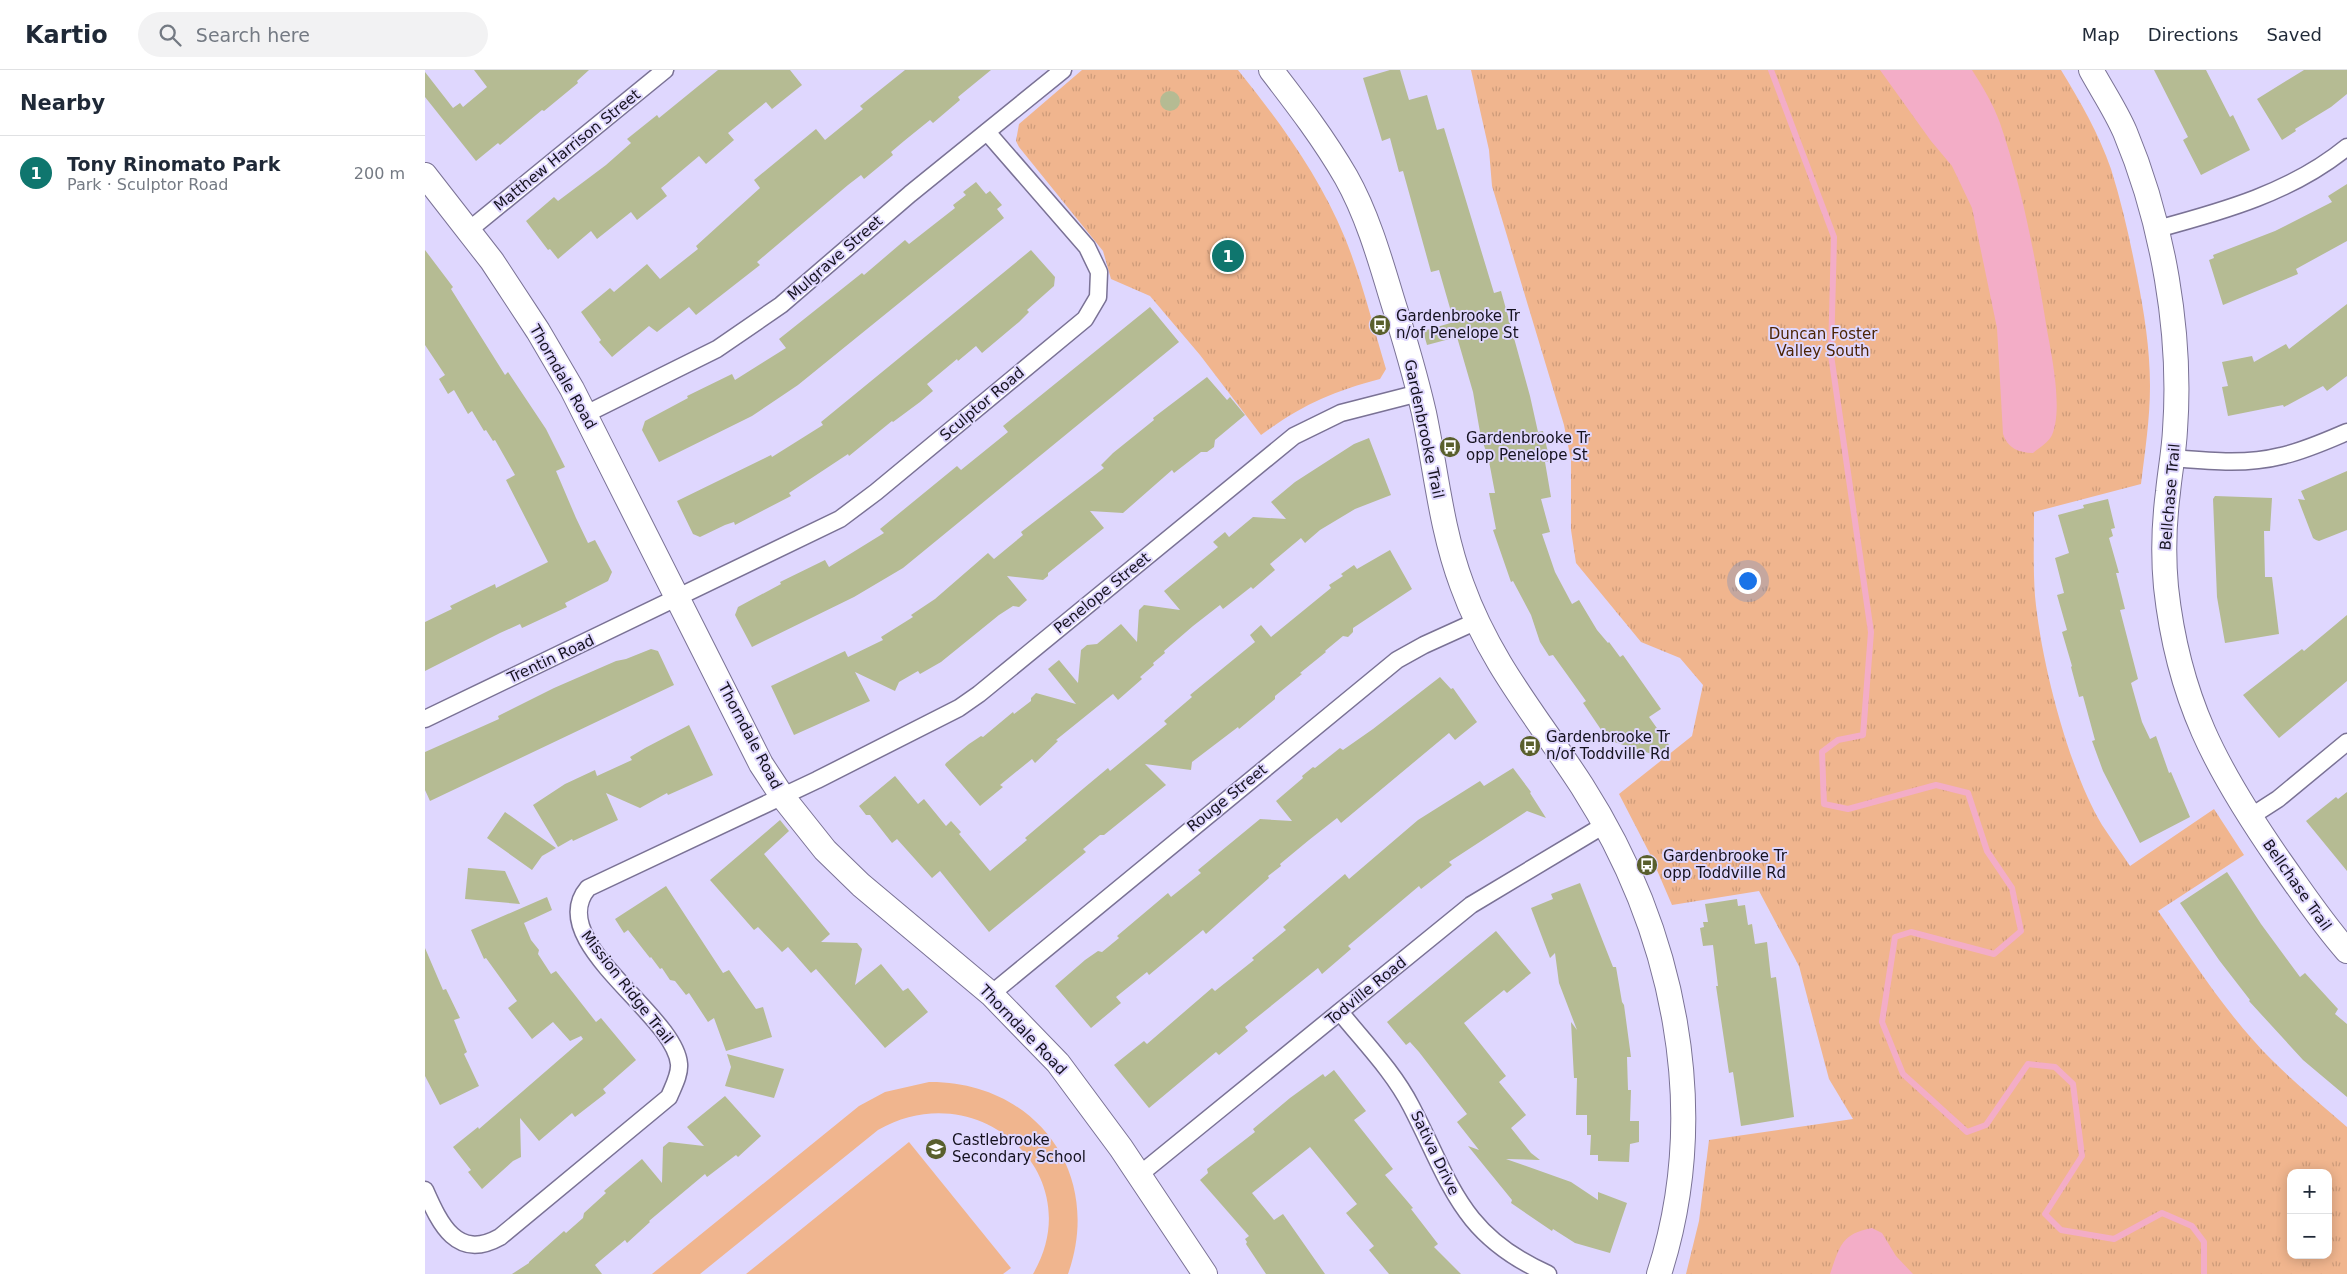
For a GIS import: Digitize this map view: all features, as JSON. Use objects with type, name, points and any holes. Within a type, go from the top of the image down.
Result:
[{"type":"street","name":"Matthew Harrison Street","points":[[469,230],[665,70]]},
{"type":"street","name":"Mulgrave Street","points":[[586,414],[717,349],[773,310],[910,194],[1063,70]]},
{"type":"street","name":"Gardenbrooke Trail","points":[[1271,70],[1313,124],[1347,180],[1383,269],[1419,393],[1449,546],[1462,587],[1477,621],[1492,654],[1606,824],[1641,897],[1656,941],[1667,978],[1676,1029],[1681,1077],[1681,1153],[1671,1229],[1659,1274]]},
{"type":"street","name":"Bellchase Trail","points":[[2091,70],[2125,131],[2157,229],[2175,351],[2175,430],[2164,548],[2166,585],[2177,654],[2196,716],[2209,745],[2250,817],[2314,910],[2347,951]]},
{"type":"street","name":"Sculptor Road","points":[[678,599],[840,519],[876,492],[1085,319],[1098,297],[1099,272],[1087,248],[987,132]]},
{"type":"street","points":[[2157,229],[2217,212],[2268,193],[2316,169],[2347,147]]},
{"type":"street","name":"Thorndale Road","points":[[425,175],[492,261],[538,331],[586,414],[761,764],[782,796],[825,850],[861,885],[991,994],[1058,1063],[1139,1175],[1205,1274]]},
{"type":"street","name":"Penelope Street","points":[[782,796],[959,708],[979,694],[1294,436],[1341,413],[1419,393]]},
{"type":"street","points":[[2172,458],[2230,462],[2266,459],[2303,450],[2347,432]]},
{"type":"street","name":"Trentin Road","points":[[425,719],[678,599]]},
{"type":"street","name":"Rouge Street","points":[[991,994],[1397,660],[1424,644],[1477,621]]},
{"type":"street","points":[[2250,817],[2278,799],[2347,742]]},
{"type":"street","name":"Mission Ridge Trail","points":[[425,1190],[447,1233],[469,1245],[487,1244],[500,1237],[669,1097],[679,1066],[671,1041],[622,986],[587,940],[577,920],[580,897],[588,888],[782,796]]},
{"type":"street","name":"Todville Road","points":[[1139,1175],[1471,905],[1606,824]]},
{"type":"street","name":"Sativa Drive","points":[[1340,1012],[1395,1081],[1411,1105],[1430,1148],[1463,1210],[1512,1256],[1548,1274]]},
{"type":"green space","points":[[1082,70],[1238,70],[1283,129],[1311,171],[1335,215],[1357,270],[1386,369],[1380,379],[1317,401],[1290,415],[1261,435],[1200,355],[1150,296],[1111,279],[1103,251],[1016,141],[1019,124]]},
{"type":"green space","name":"Duncan Foster Valley South","points":[[1471,70],[2061,70],[2095,130],[2111,169],[2119,195],[2140,290],[2148,344],[2150,398],[2141,484],[2034,512],[2035,596],[2043,651],[2050,682],[2067,745],[2078,774],[2102,825],[2130,866],[2214,809],[2244,855],[2158,911],[2216,994],[2254,1041],[2287,1074],[2347,1127],[2347,1274],[1686,1274],[1699,1221],[1709,1140],[1853,1119],[1829,1079],[1799,966],[1759,891],[1672,905],[1650,854],[1619,794],[1692,736],[1703,685],[1680,658],[1641,642],[1576,563],[1571,530],[1571,460],[1564,425],[1492,186],[1489,150]]},
{"type":"green space","points":[[929,1082],[967,1086],[1001,1097],[1029,1116],[1052,1140],[1068,1169],[1076,1201],[1077,1237],[1068,1274],[1033,1274],[1047,1237],[1047,1202],[1036,1170],[1015,1143],[987,1124],[953,1114],[916,1115],[878,1130],[700,1274],[652,1274],[859,1106],[885,1092]]},
{"type":"green space","points":[[909,1142],[1011,1268],[1003,1274],[746,1274]]},
{"type":"shaded area","points":[[1880,70],[1972,70],[1997,116],[2008,148],[2028,226],[2057,397],[2057,411],[2051,438],[2033,453],[2023,452],[2010,446],[2003,434],[1997,328],[1972,208],[1952,166],[1931,141]]},
{"type":"shaded area","points":[[1872,1228],[1882,1233],[1896,1256],[1913,1274],[1830,1274],[1843,1243],[1854,1234]]},
{"type":"building","points":[[474,70],[589,70],[577,81],[578,83],[544,111],[542,110],[500,145],[498,143],[476,161],[425,97],[425,72],[453,108],[460,103],[463,107],[487,87]]},
{"type":"building","points":[[718,70],[790,70],[802,85],[772,109],[766,102],[728,133],[734,140],[706,164],[699,156],[661,188],[667,196],[637,220],[631,212],[597,239],[591,231],[558,259],[550,249],[548,250],[526,221],[554,197],[558,201],[606,165],[631,143],[627,139],[657,115],[659,118]]},
{"type":"building","points":[[905,70],[991,70],[958,97],[960,100],[933,123],[930,120],[904,141],[891,152],[893,155],[864,179],[861,175],[848,185],[757,262],[760,265],[696,315],[689,307],[657,332],[649,326],[612,357],[599,342],[601,340],[581,312],[610,288],[614,292],[647,264],[660,279],[698,249],[696,246],[760,188],[754,180],[816,129],[825,140],[863,109],[860,106]]},
{"type":"building","points":[[1390,70],[1400,70],[1409,100],[1427,95],[1437,130],[1444,128],[1494,293],[1501,291],[1538,432],[1543,431],[1550,461],[1545,462],[1551,497],[1541,499],[1550,532],[1542,534],[1555,572],[1572,604],[1579,600],[1597,630],[1620,657],[1623,655],[1661,709],[1649,717],[1669,745],[1655,755],[1608,740],[1583,703],[1586,701],[1553,655],[1549,656],[1540,642],[1531,615],[1513,581],[1511,582],[1493,530],[1496,529],[1489,493],[1495,493],[1488,456],[1481,438],[1473,392],[1457,337],[1427,345],[1423,331],[1454,322],[1439,270],[1431,272],[1403,171],[1399,172],[1390,138],[1382,141],[1363,78]]},
{"type":"building","points":[[2154,70],[2206,70],[2230,117],[2233,115],[2250,150],[2201,175],[2183,140],[2188,137]]},
{"type":"building","points":[[2304,70],[2347,70],[2347,94],[2282,140],[2257,99]]},
{"type":"building","points":[[1170,91],[1177,94],[1180,101],[1177,108],[1170,111],[1163,108],[1160,101],[1163,94]]},
{"type":"building","points":[[976,182],[986,194],[990,191],[1002,205],[997,209],[1004,218],[798,385],[752,416],[659,462],[642,430],[645,421],[688,398],[687,396],[732,374],[735,380],[786,348],[779,339],[862,273],[864,275],[905,240],[909,244],[955,208],[953,205],[966,195],[963,192]]},
{"type":"building","points":[[2347,184],[2347,241],[2296,269],[2298,274],[2223,305],[2209,260],[2214,258],[2213,255],[2275,231],[2332,202],[2328,196]]},
{"type":"building","points":[[425,250],[453,287],[451,289],[505,375],[508,372],[546,429],[565,467],[556,471],[576,518],[588,543],[595,540],[612,572],[608,581],[565,603],[567,607],[522,628],[520,624],[500,633],[425,671],[425,622],[452,609],[450,606],[495,584],[496,588],[548,562],[506,480],[515,475],[495,440],[493,441],[486,430],[484,431],[472,411],[468,414],[454,390],[448,394],[439,379],[445,375],[425,345]]},
{"type":"building","points":[[1031,250],[1055,277],[1054,286],[1027,310],[1029,312],[1019,322],[982,353],[976,346],[958,361],[957,359],[927,384],[933,391],[920,402],[892,421],[849,456],[848,454],[789,493],[791,496],[735,525],[734,522],[725,525],[700,537],[693,534],[677,501],[771,455],[772,457],[823,425],[821,422]]},
{"type":"building","points":[[2347,304],[2347,376],[2327,391],[2323,386],[2284,407],[2283,405],[2228,416],[2222,387],[2228,386],[2222,362],[2252,356],[2254,362],[2286,344],[2289,349]]},
{"type":"building","points":[[1150,307],[1179,342],[903,568],[854,597],[752,647],[735,615],[738,607],[781,584],[780,582],[825,560],[829,567],[884,533],[880,529],[957,466],[961,470],[1008,432],[1003,426]]},
{"type":"building","points":[[1207,377],[1227,400],[1230,397],[1245,415],[1215,440],[1214,447],[1207,452],[1201,452],[1174,473],[1172,470],[1123,513],[1090,511],[1104,528],[1048,573],[1048,576],[1043,580],[1007,576],[1027,600],[1019,607],[1013,606],[999,615],[941,662],[920,674],[918,671],[899,682],[895,691],[855,672],[870,701],[794,735],[771,686],[845,651],[848,657],[883,640],[881,637],[913,617],[911,615],[935,599],[988,553],[994,559],[1023,535],[1021,532],[1104,468],[1101,465],[1154,420],[1153,418]]},
{"type":"building","points":[[1369,438],[1391,495],[1355,509],[1320,530],[1305,543],[1301,538],[1270,564],[1275,570],[1253,589],[1251,587],[1223,609],[1220,605],[1193,626],[1164,651],[1165,653],[1153,663],[1154,665],[1140,677],[1142,679],[1118,700],[1113,694],[1056,740],[1058,741],[1035,763],[1032,759],[1000,785],[1003,787],[980,806],[945,765],[946,763],[969,744],[981,736],[983,737],[1013,712],[1014,714],[1031,701],[1031,698],[1036,693],[1076,704],[1048,669],[1059,660],[1078,683],[1081,650],[1087,645],[1097,644],[1121,624],[1137,642],[1139,610],[1144,605],[1180,610],[1164,591],[1218,547],[1213,542],[1225,532],[1229,537],[1253,517],[1286,519],[1271,502],[1295,482],[1354,444]]},
{"type":"building","points":[[2347,471],[2347,530],[2319,541],[2316,540],[2313,538],[2298,499],[2305,500],[2301,491]]},
{"type":"building","points":[[2215,496],[2272,498],[2270,531],[2264,531],[2265,577],[2272,577],[2279,634],[2225,643],[2217,597],[2213,499]]},
{"type":"building","points":[[2108,499],[2115,528],[2111,529],[2113,536],[2109,538],[2119,573],[2116,573],[2125,609],[2120,610],[2138,679],[2131,683],[2142,722],[2150,739],[2156,736],[2169,773],[2171,772],[2190,817],[2140,843],[2103,771],[2092,741],[2095,740],[2083,696],[2079,697],[2062,632],[2067,630],[2057,595],[2064,593],[2055,558],[2069,553],[2058,515],[2084,508],[2083,505]]},
{"type":"building","points":[[1390,550],[1412,589],[1353,628],[1353,632],[1348,637],[1343,636],[1275,696],[1275,699],[1239,729],[1238,727],[1192,762],[1191,770],[1145,764],[1166,785],[1104,835],[1100,835],[1083,849],[1086,852],[989,932],[940,871],[932,878],[897,839],[892,843],[870,815],[866,815],[859,806],[895,776],[918,804],[924,799],[946,826],[951,821],[961,832],[959,834],[990,871],[1027,840],[1025,838],[1108,768],[1110,771],[1167,724],[1164,721],[1192,697],[1190,695],[1255,642],[1250,635],[1261,625],[1271,637],[1331,588],[1329,585],[1343,576],[1341,574],[1354,565],[1357,569]]},
{"type":"building","points":[[2347,615],[2347,681],[2279,738],[2243,695],[2302,649],[2304,651]]},
{"type":"building","points":[[651,649],[658,651],[674,685],[430,801],[425,790],[425,752],[499,719],[498,716],[554,688],[616,661]]},
{"type":"building","points":[[1440,677],[1451,689],[1453,688],[1477,722],[1455,740],[1449,733],[1341,823],[1337,818],[1309,840],[1280,864],[1281,866],[1268,876],[1269,878],[1206,934],[1203,930],[1149,975],[1147,972],[1116,997],[1121,1003],[1091,1028],[1055,986],[1085,960],[1098,951],[1102,952],[1119,938],[1117,936],[1168,893],[1171,897],[1201,873],[1198,870],[1260,819],[1292,821],[1276,801],[1313,767],[1315,768],[1340,748],[1343,750],[1373,729]]},
{"type":"building","points":[[689,725],[713,775],[668,795],[667,793],[640,808],[606,793],[618,820],[573,841],[572,839],[558,847],[533,805],[565,784],[595,770],[597,776],[632,760],[630,757]]},
{"type":"building","points":[[1513,768],[1531,792],[1546,818],[1527,811],[1449,862],[1452,865],[1421,889],[1419,886],[1348,946],[1351,949],[1322,974],[1318,968],[1245,1027],[1248,1031],[1219,1055],[1216,1052],[1149,1108],[1114,1065],[1144,1041],[1147,1044],[1212,988],[1215,991],[1254,960],[1252,958],[1286,930],[1283,927],[1345,874],[1349,879],[1418,820],[1480,781],[1484,786]]},
{"type":"building","points":[[2347,792],[2347,871],[2306,821],[2336,797],[2338,799]]},
{"type":"building","points":[[505,812],[556,848],[542,856],[532,870],[487,838]]},
{"type":"building","points":[[780,820],[789,831],[764,854],[830,934],[821,942],[857,943],[862,949],[855,985],[881,964],[903,991],[908,988],[928,1012],[885,1048],[816,969],[811,973],[788,947],[782,952],[758,927],[754,930],[710,880]]},
{"type":"building","points":[[468,868],[505,871],[520,904],[465,899]]},
{"type":"building","points":[[2227,872],[2261,924],[2300,977],[2305,973],[2338,1009],[2335,1014],[2347,1024],[2347,1097],[2303,1060],[2249,1001],[2180,903]]},
{"type":"building","points":[[1580,883],[1613,967],[1616,967],[1624,1005],[1631,1057],[1627,1057],[1628,1090],[1631,1090],[1630,1121],[1639,1121],[1639,1142],[1630,1144],[1629,1162],[1598,1161],[1598,1155],[1590,1155],[1591,1135],[1587,1135],[1587,1115],[1576,1115],[1577,1078],[1574,1078],[1571,1022],[1577,1030],[1559,983],[1555,953],[1550,958],[1531,908],[1553,899],[1551,894]]},
{"type":"building","points":[[666,886],[723,973],[729,970],[756,1009],[763,1007],[772,1037],[726,1051],[714,1018],[708,1022],[689,993],[686,995],[675,981],[670,980],[662,968],[660,969],[650,958],[628,930],[624,933],[615,919]]},
{"type":"building","points":[[547,897],[552,910],[524,923],[531,940],[539,950],[538,954],[551,974],[556,971],[596,1022],[601,1018],[636,1060],[603,1089],[606,1093],[575,1117],[572,1113],[539,1141],[520,1118],[521,1157],[513,1161],[482,1189],[468,1172],[471,1170],[453,1147],[478,1127],[479,1129],[583,1039],[581,1036],[570,1041],[553,1022],[532,1039],[508,1008],[517,1001],[486,958],[484,959],[471,930]]},
{"type":"building","points":[[1737,899],[1738,906],[1745,905],[1748,925],[1752,924],[1755,944],[1767,942],[1771,978],[1776,977],[1794,1117],[1741,1126],[1733,1072],[1729,1073],[1716,986],[1718,986],[1713,945],[1703,946],[1700,928],[1704,927],[1703,922],[1708,922],[1705,904]]},
{"type":"building","points":[[1496,931],[1531,973],[1507,993],[1504,990],[1464,1023],[1506,1076],[1499,1082],[1526,1115],[1511,1128],[1531,1153],[1540,1160],[1506,1159],[1571,1182],[1598,1200],[1598,1192],[1627,1203],[1610,1253],[1575,1243],[1553,1229],[1552,1231],[1511,1203],[1512,1200],[1468,1146],[1479,1150],[1457,1122],[1467,1114],[1419,1052],[1410,1042],[1406,1045],[1387,1022]]},
{"type":"building","points":[[425,948],[443,990],[446,989],[460,1018],[454,1020],[467,1052],[464,1054],[479,1086],[440,1105],[425,1076]]},
{"type":"building","points":[[727,1054],[784,1069],[774,1098],[725,1086],[731,1067]]},
{"type":"building","points":[[1334,1070],[1366,1111],[1354,1120],[1393,1169],[1385,1175],[1413,1208],[1411,1209],[1438,1244],[1434,1247],[1461,1274],[1389,1274],[1369,1250],[1374,1246],[1346,1213],[1357,1204],[1310,1147],[1252,1193],[1274,1220],[1283,1214],[1325,1274],[1266,1274],[1246,1244],[1245,1239],[1249,1236],[1200,1180],[1208,1173],[1207,1169],[1255,1132],[1253,1129],[1290,1098],[1323,1074],[1325,1077]]},
{"type":"building","points":[[725,1096],[761,1136],[738,1157],[736,1155],[707,1177],[705,1174],[649,1221],[627,1243],[625,1240],[595,1265],[602,1274],[512,1274],[529,1263],[564,1231],[566,1233],[583,1218],[584,1213],[606,1193],[604,1191],[642,1159],[662,1183],[663,1147],[669,1142],[704,1146],[687,1127]]},
{"type":"waterway","points":[[1771,70],[1834,237],[1831,355],[1871,632],[1863,735],[1838,740],[1822,752],[1824,804],[1848,809],[1936,785],[1968,793],[1987,851],[2012,888],[2021,931],[1994,954],[1911,932],[1895,937],[1882,1022],[1903,1074],[1967,1132],[1986,1125],[2028,1064],[2055,1067],[2073,1084],[2082,1156],[2045,1214],[2061,1230],[2114,1239],[2162,1213],[2192,1226],[2204,1242],[2204,1274]]},
{"type":"place","name":"Tony Rinomato Park","points":[[1228,256]]},
{"type":"place","name":"Gardenbrooke Tr n/of Penelope St","points":[[1380,325]]},
{"type":"place","name":"Gardenbrooke Tr opp Penelope St","points":[[1450,447]]},
{"type":"place","name":"Gardenbrooke Tr n/of Toddville Rd","points":[[1530,746]]},
{"type":"place","name":"Gardenbrooke Tr opp Toddville Rd","points":[[1647,865]]},
{"type":"place","name":"Castlebrooke Secondary School","points":[[936,1149]]}]
